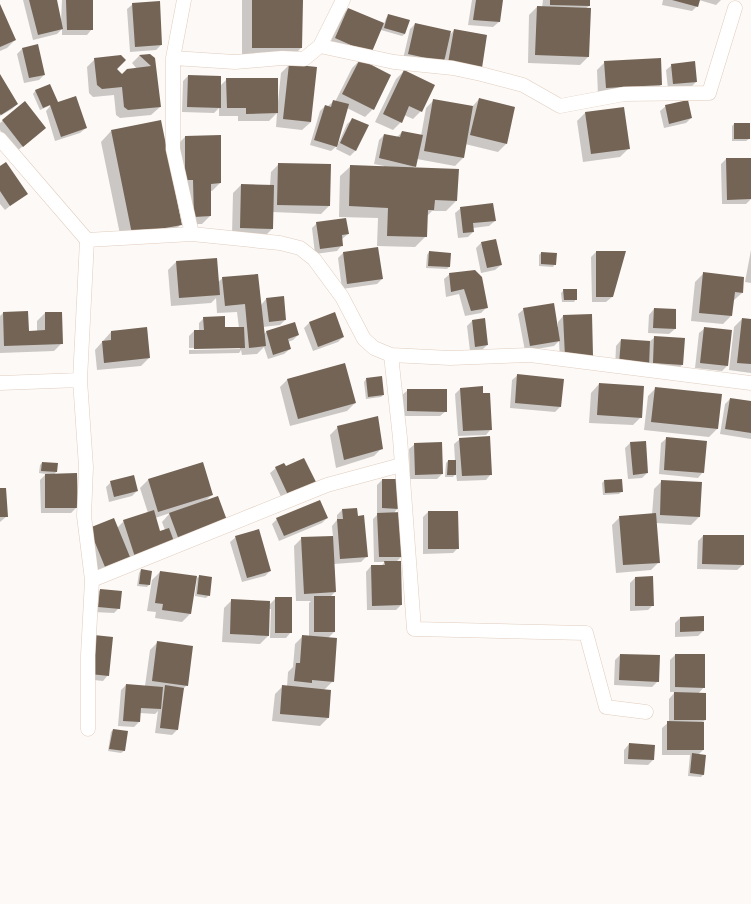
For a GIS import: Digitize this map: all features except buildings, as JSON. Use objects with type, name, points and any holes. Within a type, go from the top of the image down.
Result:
[{"type":"street","points":[[184,0],[173,58],[173,149],[192,234]]},
{"type":"street","points":[[173,58],[235,62],[282,58],[304,59],[320,46],[343,0]]},
{"type":"street","points":[[320,46],[394,62],[453,68],[481,74],[523,86],[560,106],[624,94],[709,93],[735,8]]},
{"type":"street","points":[[1,143],[87,240],[80,380],[86,467],[84,516],[92,580],[88,655],[88,729]]},
{"type":"street","points":[[87,240],[192,234],[280,243],[300,248],[314,259],[342,297],[364,339],[374,348],[391,355],[450,358],[530,355],[751,383]]},
{"type":"street","points":[[391,355],[400,438],[414,629],[586,633],[606,707],[646,712]]},
{"type":"street","points":[[0,383],[80,380]]},
{"type":"street","points":[[92,580],[327,485],[401,465]]}]
